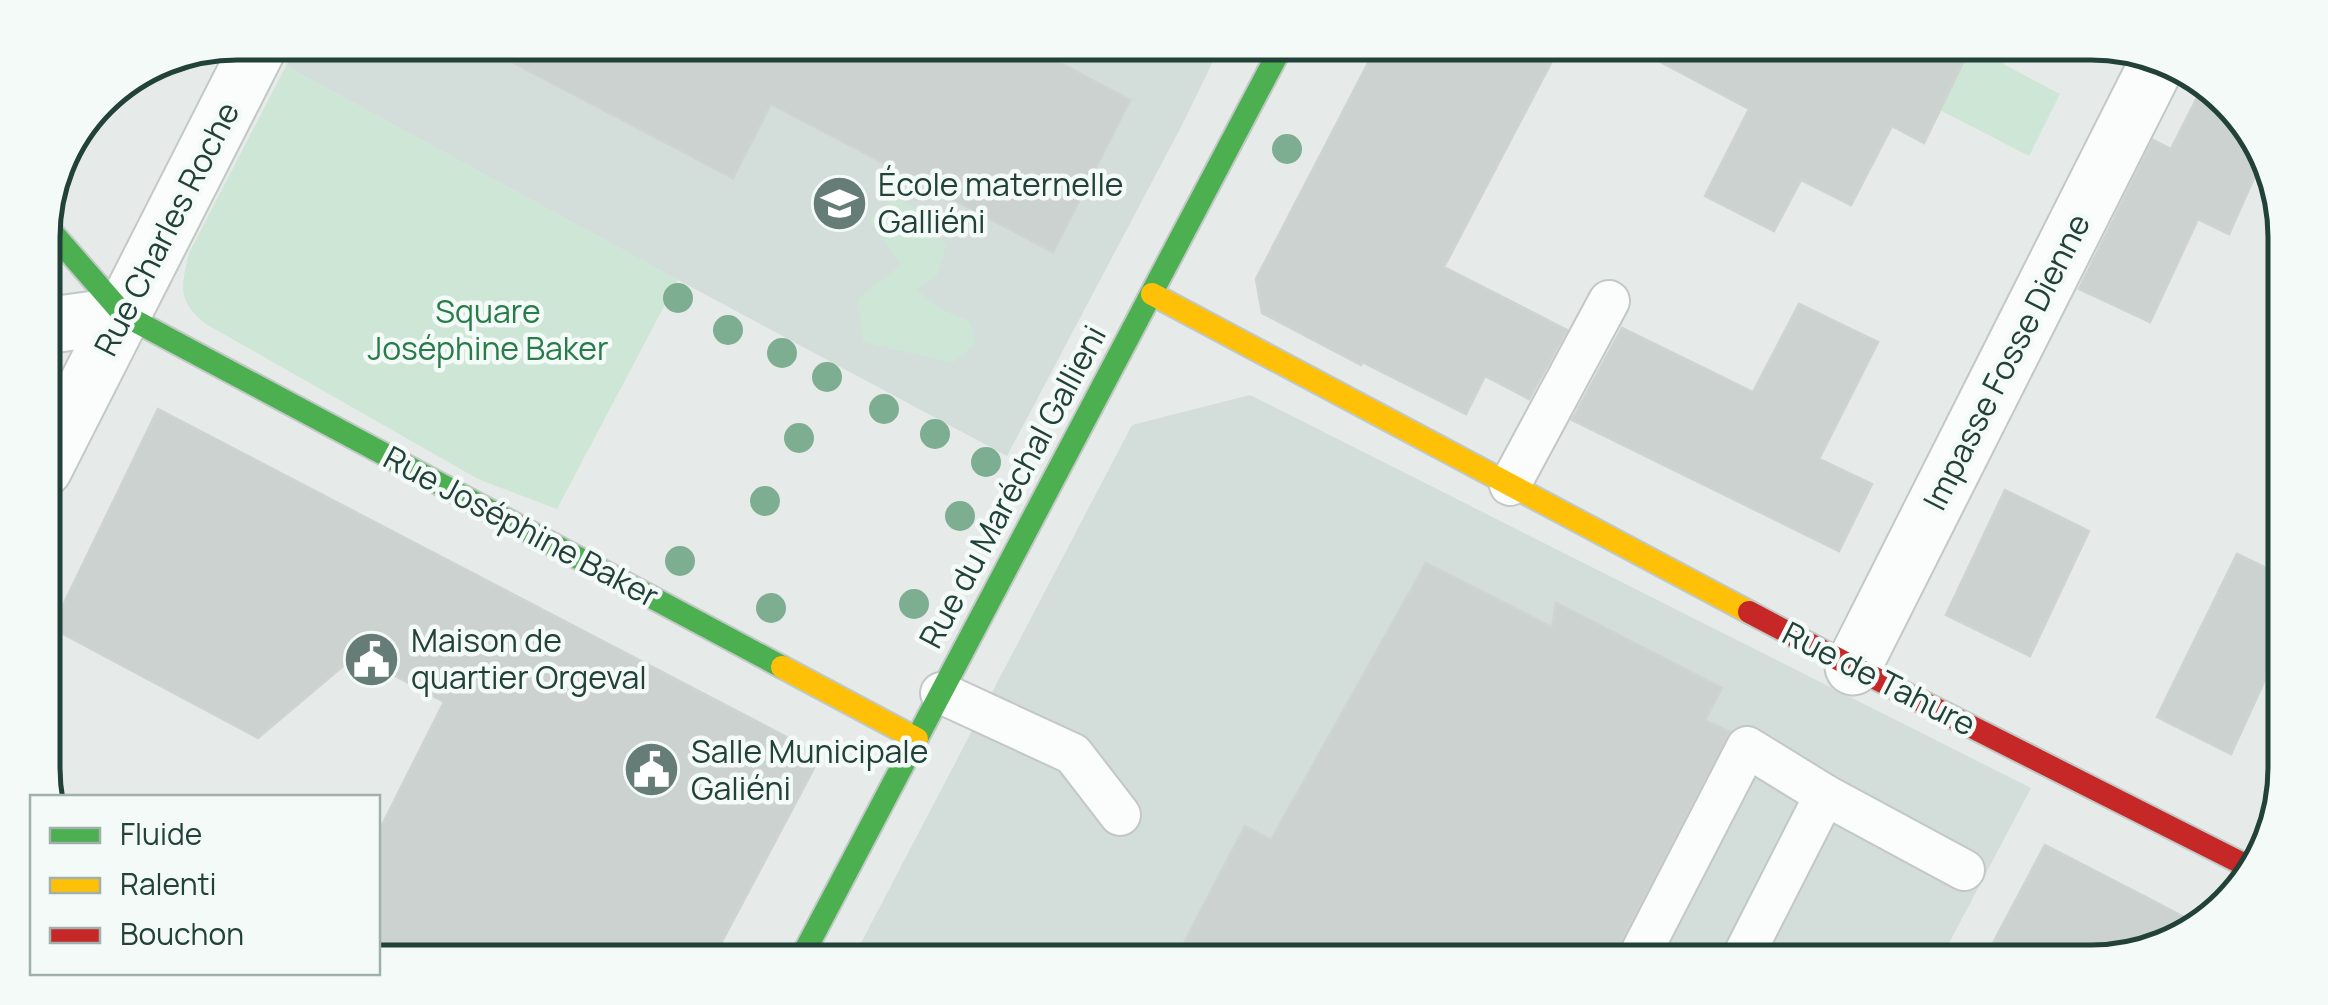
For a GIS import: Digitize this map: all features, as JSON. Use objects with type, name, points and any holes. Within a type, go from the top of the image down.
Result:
[{"type":"street","name":"Rue Charles Roche","points":[[60,438],[252,60]]},
{"type":"street","name":"Rue du Maréchal Gallieni","points":[[808,945],[1275,60]]},
{"type":"street","name":"Impasse Fosse Dienne","points":[[1853,667],[2153,71]]},
{"type":"street","name":"Rue Joséphine Baker","points":[[60,241],[124,315],[917,739]]},
{"type":"street","name":"Rue de Tahure","points":[[1152,294],[1853,667],[2240,862]]},
{"type":"street","points":[[60,324],[124,315]]},
{"type":"lane","points":[[1510,485],[1609,301]]},
{"type":"lane","points":[[941,693],[1073,754],[1120,815]]},
{"type":"lane","points":[[1645,945],[1747,747],[1964,870]]},
{"type":"lane","points":[[1749,945],[1826,795]]},
{"type":"shaded area","name":"École maternelle Galliéni","points":[[289,60],[1214,60],[1007,456],[286,66]]},
{"type":"shaded area","points":[[1250,395],[2031,788],[1948,945],[860,945],[1132,425]]},
{"type":"green space","points":[[1843,60],[2005,60],[2003,64],[2060,94],[2029,156]]},
{"type":"green space","name":"Square Joséphine Baker","points":[[286,66],[678,280],[557,509],[478,479],[206,324],[190,308],[183,284],[189,253]]},
{"type":"green space","points":[[896,197],[924,212],[930,235],[947,243],[937,276],[916,290],[939,308],[971,322],[976,344],[952,363],[863,342],[857,299],[901,265],[869,221]]},
{"type":"building","points":[[508,60],[1055,60],[1130,100],[1053,252],[771,104],[733,178]]},
{"type":"building","points":[[1370,60],[1553,60],[1444,267],[1567,330],[1529,399],[1485,376],[1466,414],[1262,313],[1256,279]]},
{"type":"building","points":[[1657,60],[1964,60],[1924,143],[1892,126],[1851,205],[1801,180],[1774,231],[1705,196],[1749,109]]},
{"type":"building","points":[[2198,96],[2231,129],[2256,173],[2229,234],[2198,219],[2150,322],[2079,289],[2153,140],[2171,149]]},
{"type":"building","points":[[1799,304],[1878,342],[1819,459],[1872,484],[1839,551],[1572,420],[1622,328],[1753,392]]},
{"type":"building","points":[[158,409],[821,755],[720,945],[380,945],[380,829],[444,702],[356,655],[258,738],[60,632],[60,611]]},
{"type":"building","points":[[2005,490],[2089,531],[2030,656],[1946,615]]},
{"type":"building","points":[[2237,554],[2268,569],[2268,673],[2231,754],[2157,717]]},
{"type":"building","points":[[1426,563],[1552,627],[1556,603],[1722,688],[1705,720],[1730,732],[1619,945],[1183,945],[1245,826],[1271,840]]},
{"type":"building","points":[[2045,845],[2185,918],[2159,932],[2126,942],[1992,945]]},
{"type":"traffic: fast","points":[[808,945],[1275,60]]},
{"type":"traffic: fast","points":[[60,242],[124,315],[782,667]]},
{"type":"traffic: slow","points":[[1152,294],[1749,612]]},
{"type":"traffic: slow","points":[[782,667],[917,739]]},
{"type":"traffic: jam","points":[[1749,612],[2240,862]]},
{"type":"place","name":"École maternelle Galliéni","points":[[839,203]]},
{"type":"place","name":"Maison de quartier Orgeval","points":[[372,659]]},
{"type":"place","name":"Salle Municipale Galiéni","points":[[652,770]]}]
